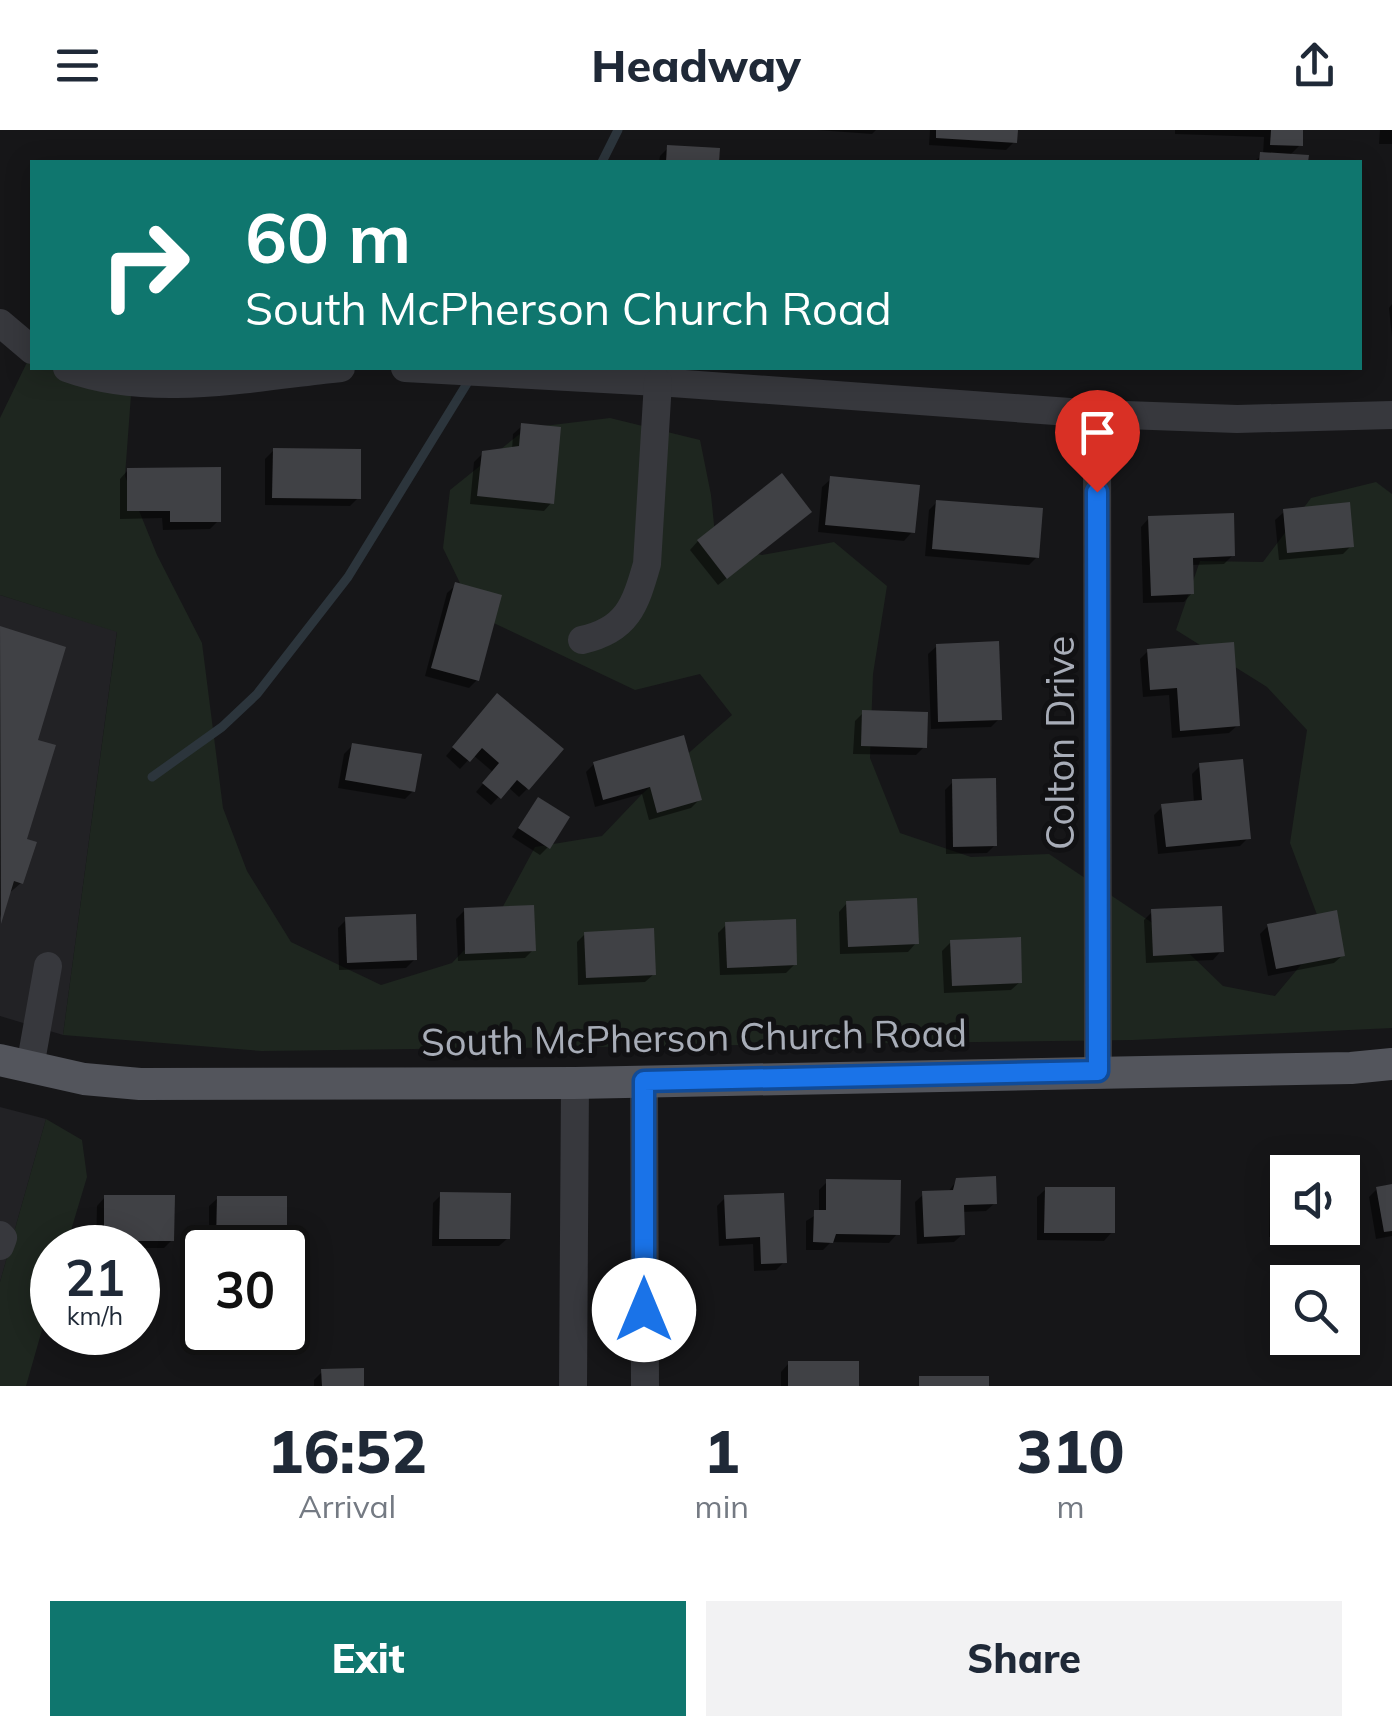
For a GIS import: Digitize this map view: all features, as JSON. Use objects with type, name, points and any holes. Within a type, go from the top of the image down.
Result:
[{"type":"main road","name":"South McPherson Church Road","points":[[15,1064],[84,1079],[140,1084],[575,1083],[1351,1068],[1392,1064]]},
{"type":"street","points":[[0,323],[30,348]]},
{"type":"street","points":[[72,370],[100,380],[155,383],[211,382],[322,370]]},
{"type":"street","points":[[441,370],[1097,414],[1237,418],[1392,415]]},
{"type":"street","points":[[582,640],[616,629],[640,591],[647,564],[658,382]]},
{"type":"street","name":"Colton Drive","points":[[1097,414],[1098,1071]]},
{"type":"street","points":[[15,1064],[48,966]]},
{"type":"street","points":[[644,1081],[644,1386]]},
{"type":"street","points":[[573,1386],[575,1083]]},
{"type":"street","points":[[0,1236],[0,1246]]},
{"type":"shaded area","points":[[30,356],[30,370],[133,370],[125,476],[157,555],[202,643],[223,808],[247,871],[291,942],[381,985],[452,963],[500,912],[535,847],[602,836],[642,794],[732,715],[700,674],[635,690],[475,614],[443,548],[450,490],[527,428],[610,418],[700,440],[716,544],[762,555],[834,542],[887,586],[873,674],[870,758],[900,833],[971,857],[1049,854],[1169,934],[1223,986],[1275,996],[1325,936],[1290,843],[1307,730],[1267,687],[1176,630],[1200,561],[1263,562],[1311,498],[1376,482],[1392,494],[1392,1028],[1133,1040],[261,1051],[63,1035],[117,632],[0,595],[0,418]]},
{"type":"shaded area","points":[[0,595],[117,631],[63,1035],[0,1016]]},
{"type":"shaded area","points":[[0,1107],[46,1119],[0,1282]]},
{"type":"shaded area","points":[[46,1119],[82,1140],[87,1177],[73,1225],[30,1225],[30,1355],[35,1355],[26,1386],[0,1386],[0,1282]]},
{"type":"building","points":[[936,130],[1018,130],[1017,143],[936,138]]},
{"type":"building","points":[[1271,130],[1303,130],[1303,146],[1270,145]]},
{"type":"building","points":[[667,145],[720,148],[719,160],[666,160]]},
{"type":"building","points":[[1260,152],[1309,155],[1308,160],[1259,160]]},
{"type":"building","points":[[521,423],[561,427],[554,504],[477,496],[482,451],[519,446]]},
{"type":"building","points":[[273,448],[361,449],[361,499],[272,498]]},
{"type":"building","points":[[221,467],[221,522],[170,522],[170,511],[127,511],[127,468]]},
{"type":"building","points":[[782,473],[812,512],[727,579],[697,540]]},
{"type":"building","points":[[830,476],[920,485],[915,533],[825,525]]},
{"type":"building","points":[[936,500],[1043,508],[1039,558],[932,549]]},
{"type":"building","points":[[1350,502],[1354,547],[1287,553],[1283,509]]},
{"type":"building","points":[[1234,513],[1235,556],[1193,558],[1194,594],[1151,596],[1148,516]]},
{"type":"building","points":[[455,582],[502,595],[479,681],[431,668]]},
{"type":"building","points":[[0,626],[66,647],[38,740],[56,745],[27,839],[37,842],[23,884],[14,881],[1,924]]},
{"type":"building","points":[[999,641],[1002,720],[938,722],[936,644]]},
{"type":"building","points":[[1234,642],[1240,726],[1180,731],[1177,688],[1150,690],[1147,649]]},
{"type":"building","points":[[497,693],[564,749],[529,790],[517,780],[501,799],[482,783],[499,763],[482,748],[470,762],[452,747]]},
{"type":"building","points":[[862,710],[928,712],[927,748],[861,746]]},
{"type":"building","points":[[684,735],[702,800],[657,813],[650,787],[603,800],[593,762]]},
{"type":"building","points":[[352,743],[422,754],[415,792],[345,780]]},
{"type":"building","points":[[1243,759],[1251,839],[1166,847],[1161,804],[1202,800],[1199,763]]},
{"type":"building","points":[[996,778],[997,846],[953,847],[952,779]]},
{"type":"building","points":[[538,797],[570,817],[550,849],[518,828]]},
{"type":"building","points":[[917,898],[919,944],[848,947],[846,901]]},
{"type":"building","points":[[534,905],[536,951],[465,954],[464,908]]},
{"type":"building","points":[[1222,906],[1224,952],[1153,956],[1151,909]]},
{"type":"building","points":[[1337,910],[1345,956],[1276,969],[1267,924]]},
{"type":"building","points":[[416,914],[417,960],[347,963],[345,917]]},
{"type":"building","points":[[796,919],[797,965],[727,968],[725,922]]},
{"type":"building","points":[[654,928],[656,975],[586,978],[584,932]]},
{"type":"building","points":[[1021,937],[1022,983],[952,986],[950,940]]},
{"type":"building","points":[[996,1176],[997,1204],[964,1205],[965,1235],[924,1237],[922,1191],[953,1190],[956,1178]]},
{"type":"building","points":[[826,1179],[901,1180],[900,1235],[836,1234],[833,1243],[813,1242],[814,1210],[826,1210]]},
{"type":"building","points":[[1392,1184],[1392,1231],[1384,1232],[1376,1187]]},
{"type":"building","points":[[1045,1187],[1115,1187],[1115,1233],[1044,1233]]},
{"type":"building","points":[[440,1192],[511,1193],[510,1239],[439,1239]]},
{"type":"building","points":[[784,1193],[787,1263],[761,1264],[760,1237],[726,1239],[724,1195]]},
{"type":"building","points":[[104,1195],[175,1195],[174,1241],[160,1241],[160,1225],[104,1225]]},
{"type":"building","points":[[217,1196],[287,1196],[287,1225],[216,1225]]},
{"type":"building","points":[[788,1361],[859,1361],[859,1386],[788,1386]]},
{"type":"building","points":[[364,1368],[364,1386],[322,1386],[321,1369]]},
{"type":"building","points":[[919,1376],[989,1376],[989,1386],[919,1386]]},
{"type":"waterway","points":[[603,160],[618,130]]},
{"type":"waterway","points":[[152,777],[222,727],[257,694],[348,577],[471,377]]},
{"type":"route","points":[[644,1310],[644,1081],[1098,1071],[1097,492]]}]
